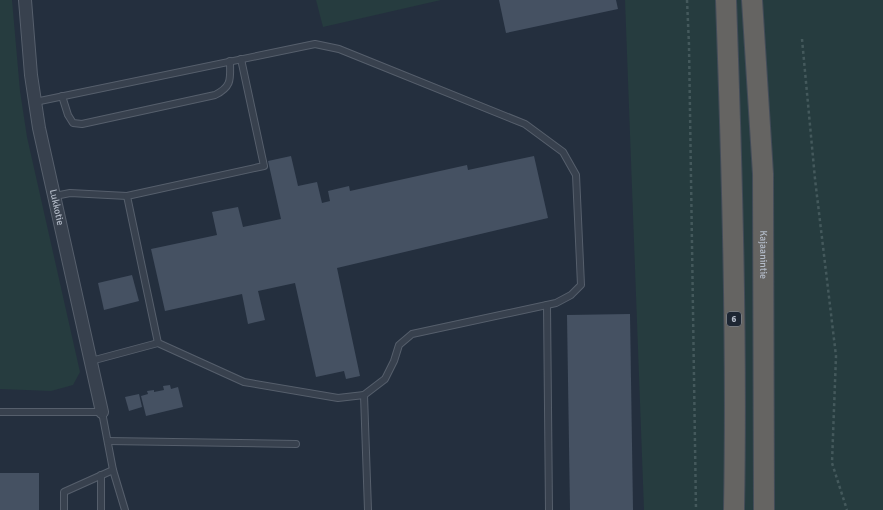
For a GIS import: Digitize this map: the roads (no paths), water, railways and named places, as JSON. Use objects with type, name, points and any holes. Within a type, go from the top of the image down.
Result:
[{"type":"highway","name":"6","points":[[726,0],[736,410],[734,510]]},
{"type":"highway","name":"Kajaanintie","points":[[752,0],[763,174],[764,510]]},
{"type":"street","name":"Lukkotie","points":[[25,0],[31,75],[39,128],[102,412]]},
{"type":"lane","points":[[35,102],[315,44],[339,49],[525,124],[563,152],[576,175],[581,285],[571,295],[556,303],[412,334],[399,345],[394,362],[385,379],[364,395],[338,398],[244,382],[158,343],[91,361]]},
{"type":"lane","points":[[55,196],[70,193],[127,196],[264,166],[241,59]]},
{"type":"lane","points":[[62,96],[68,115],[73,122],[82,124],[215,95],[226,87],[230,81],[230,61]]},
{"type":"lane","points":[[127,196],[158,343]]},
{"type":"lane","points":[[547,305],[549,510]]},
{"type":"lane","points":[[364,395],[368,510]]},
{"type":"lane","points":[[0,412],[102,412],[113,470],[124,510]]},
{"type":"lane","points":[[108,441],[296,444]]},
{"type":"lane","points":[[64,510],[64,492],[113,470]]},
{"type":"lane","points":[[101,475],[101,510]]}]
